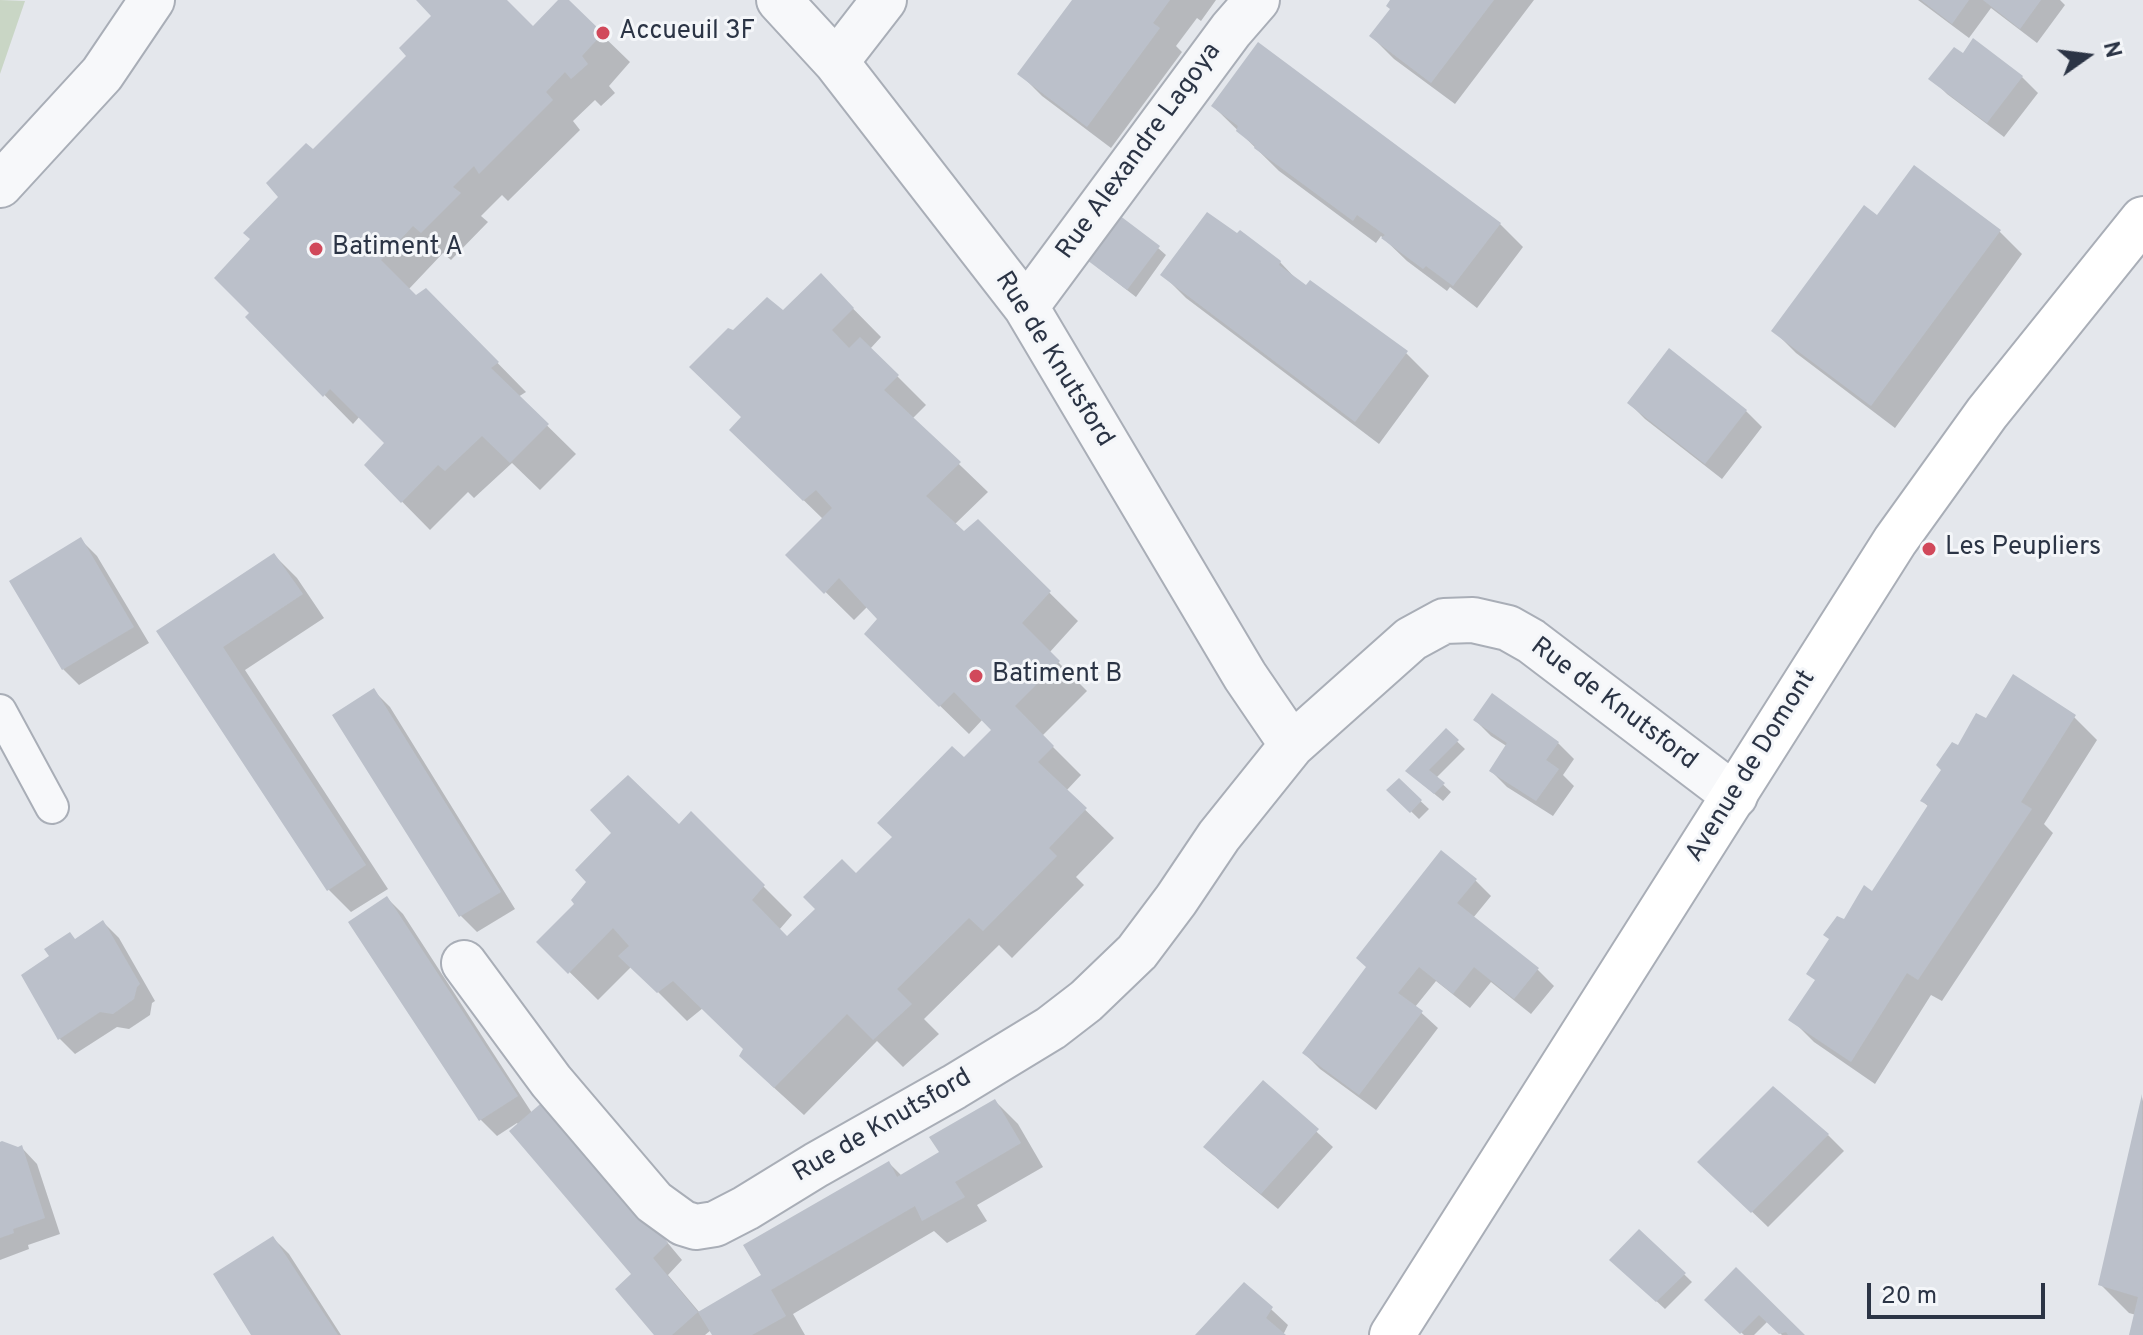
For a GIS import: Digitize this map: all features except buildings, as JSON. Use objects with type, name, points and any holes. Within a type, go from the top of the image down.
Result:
[{"type":"main road","name":"Avenue de Domont","points":[[1392,1335],[1895,541],[1987,413],[2143,219]]},
{"type":"street","points":[[0,185],[102,74],[152,0]]},
{"type":"street","name":"Rue de Knutsford","points":[[779,0],[836,62],[1026,307],[1245,676],[1292,745]]},
{"type":"street","points":[[836,62],[884,0]]},
{"type":"street","name":"Rue Alexandre Lagoya","points":[[1026,307],[1231,30],[1257,0]]},
{"type":"street","name":"Rue de Knutsford","points":[[464,963],[551,1081],[654,1202],[683,1223],[696,1227],[715,1224],[746,1208],[1051,1028],[1086,1001],[1137,952],[1219,836],[1292,745],[1411,639],[1444,621],[1473,620],[1508,628],[1531,641],[1735,796]]},
{"type":"lane","points":[[0,711],[52,807]]},
{"type":"green space","points":[[0,0],[25,1],[0,74]]},
{"type":"place","name":"Accueuil 3F","points":[[603,33]]},
{"type":"place","name":"Batiment A","points":[[316,249]]},
{"type":"place","name":"Les Peupliers","points":[[1929,549]]},
{"type":"place","name":"Batiment B","points":[[976,676]]}]
